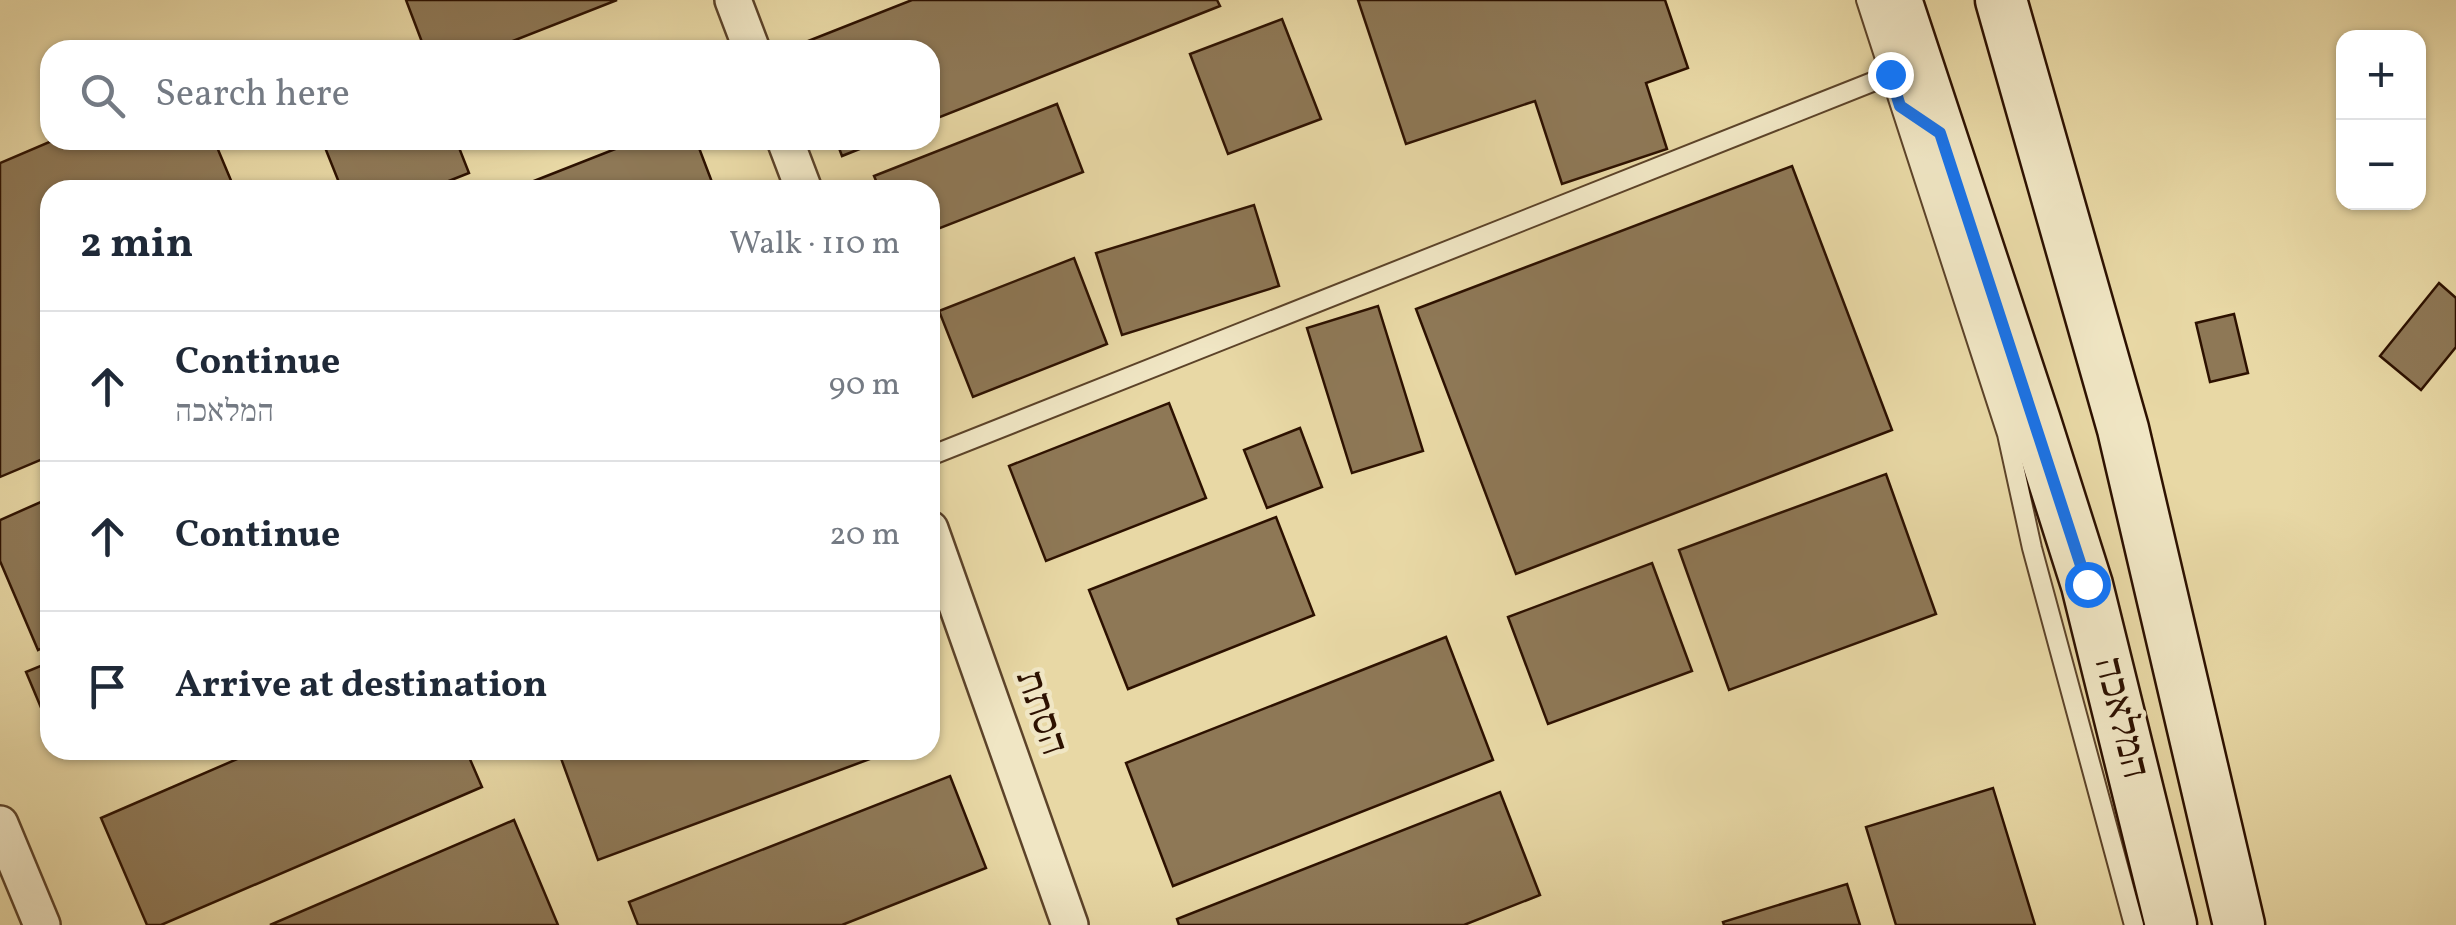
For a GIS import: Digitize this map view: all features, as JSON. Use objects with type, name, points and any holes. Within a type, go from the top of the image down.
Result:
[{"type":"main road","name":"המלאכה","points":[[1896,0],[1920,120],[2087,584],[2171,925]]},
{"type":"main road","name":"המלאכה","points":[[2001,0],[2123,429],[2239,925]]},
{"type":"street","points":[[733,0],[748,40]]},
{"type":"street","points":[[790,150],[800,180]]},
{"type":"street","name":"הסתת","points":[[940,557],[1070,925]]},
{"type":"street","points":[[0,824],[42,925]]},
{"type":"lane","points":[[1866,0],[1890,74],[1920,120],[2007,434],[2032,548],[2134,925]]},
{"type":"lane","points":[[940,452],[1890,74]]},
{"type":"lane","points":[[2032,548],[2087,584]]},
{"type":"building","points":[[406,0],[617,0],[515,40],[421,40]]},
{"type":"building","points":[[912,0],[1217,0],[1220,6],[940,117],[940,40],[811,40]]},
{"type":"building","points":[[1358,0],[1665,0],[1688,68],[1646,83],[1667,149],[1562,184],[1535,101],[1406,144]]},
{"type":"building","points":[[1282,19],[1321,119],[1228,154],[1190,54]]},
{"type":"building","points":[[1057,104],[1083,172],[940,228],[940,180],[876,180],[874,176]]},
{"type":"building","points":[[40,146],[40,150],[218,150],[231,180],[40,180],[40,460],[0,477],[0,163]]},
{"type":"building","points":[[326,150],[460,150],[469,173],[451,180],[338,180]]},
{"type":"building","points":[[613,150],[700,150],[711,180],[536,180]]},
{"type":"building","points":[[1792,166],[1892,430],[1516,574],[1416,309]]},
{"type":"building","points":[[1254,205],[1279,286],[1122,335],[1096,253]]},
{"type":"building","points":[[1074,258],[1107,344],[973,397],[940,311]]},
{"type":"building","points":[[2439,283],[2456,298],[2456,347],[2421,390],[2380,356]]},
{"type":"building","points":[[1378,306],[1423,451],[1352,473],[1307,328]]},
{"type":"building","points":[[2234,314],[2248,373],[2210,382],[2196,323]]},
{"type":"building","points":[[1169,403],[1206,498],[1046,561],[1009,466]]},
{"type":"building","points":[[1300,428],[1322,487],[1267,508],[1244,450]]},
{"type":"building","points":[[1886,474],[1936,614],[1729,690],[1679,550]]},
{"type":"building","points":[[40,502],[38,650],[0,561],[0,520]]},
{"type":"building","points":[[1276,517],[1314,615],[1128,689],[1089,590]]},
{"type":"building","points":[[1652,563],[1692,671],[1548,724],[1508,617]]},
{"type":"building","points":[[1446,637],[1493,760],[1173,886],[1126,763]]},
{"type":"building","points":[[40,666],[40,705],[26,672]]},
{"type":"building","points":[[235,760],[470,760],[482,787],[161,925],[147,925],[101,818]]},
{"type":"building","points":[[562,760],[867,760],[598,860]]},
{"type":"building","points":[[950,776],[986,868],[842,925],[638,925],[629,902]]},
{"type":"building","points":[[1993,788],[2035,925],[1896,925],[1866,827]]},
{"type":"building","points":[[1500,792],[1540,895],[1464,925],[1179,925],[1177,919]]},
{"type":"building","points":[[514,820],[558,925],[270,925]]},
{"type":"building","points":[[1847,884],[1860,925],[1723,922]]},
{"type":"route","points":[[1890,74],[1900,106],[1940,133],[2087,584]]}]
